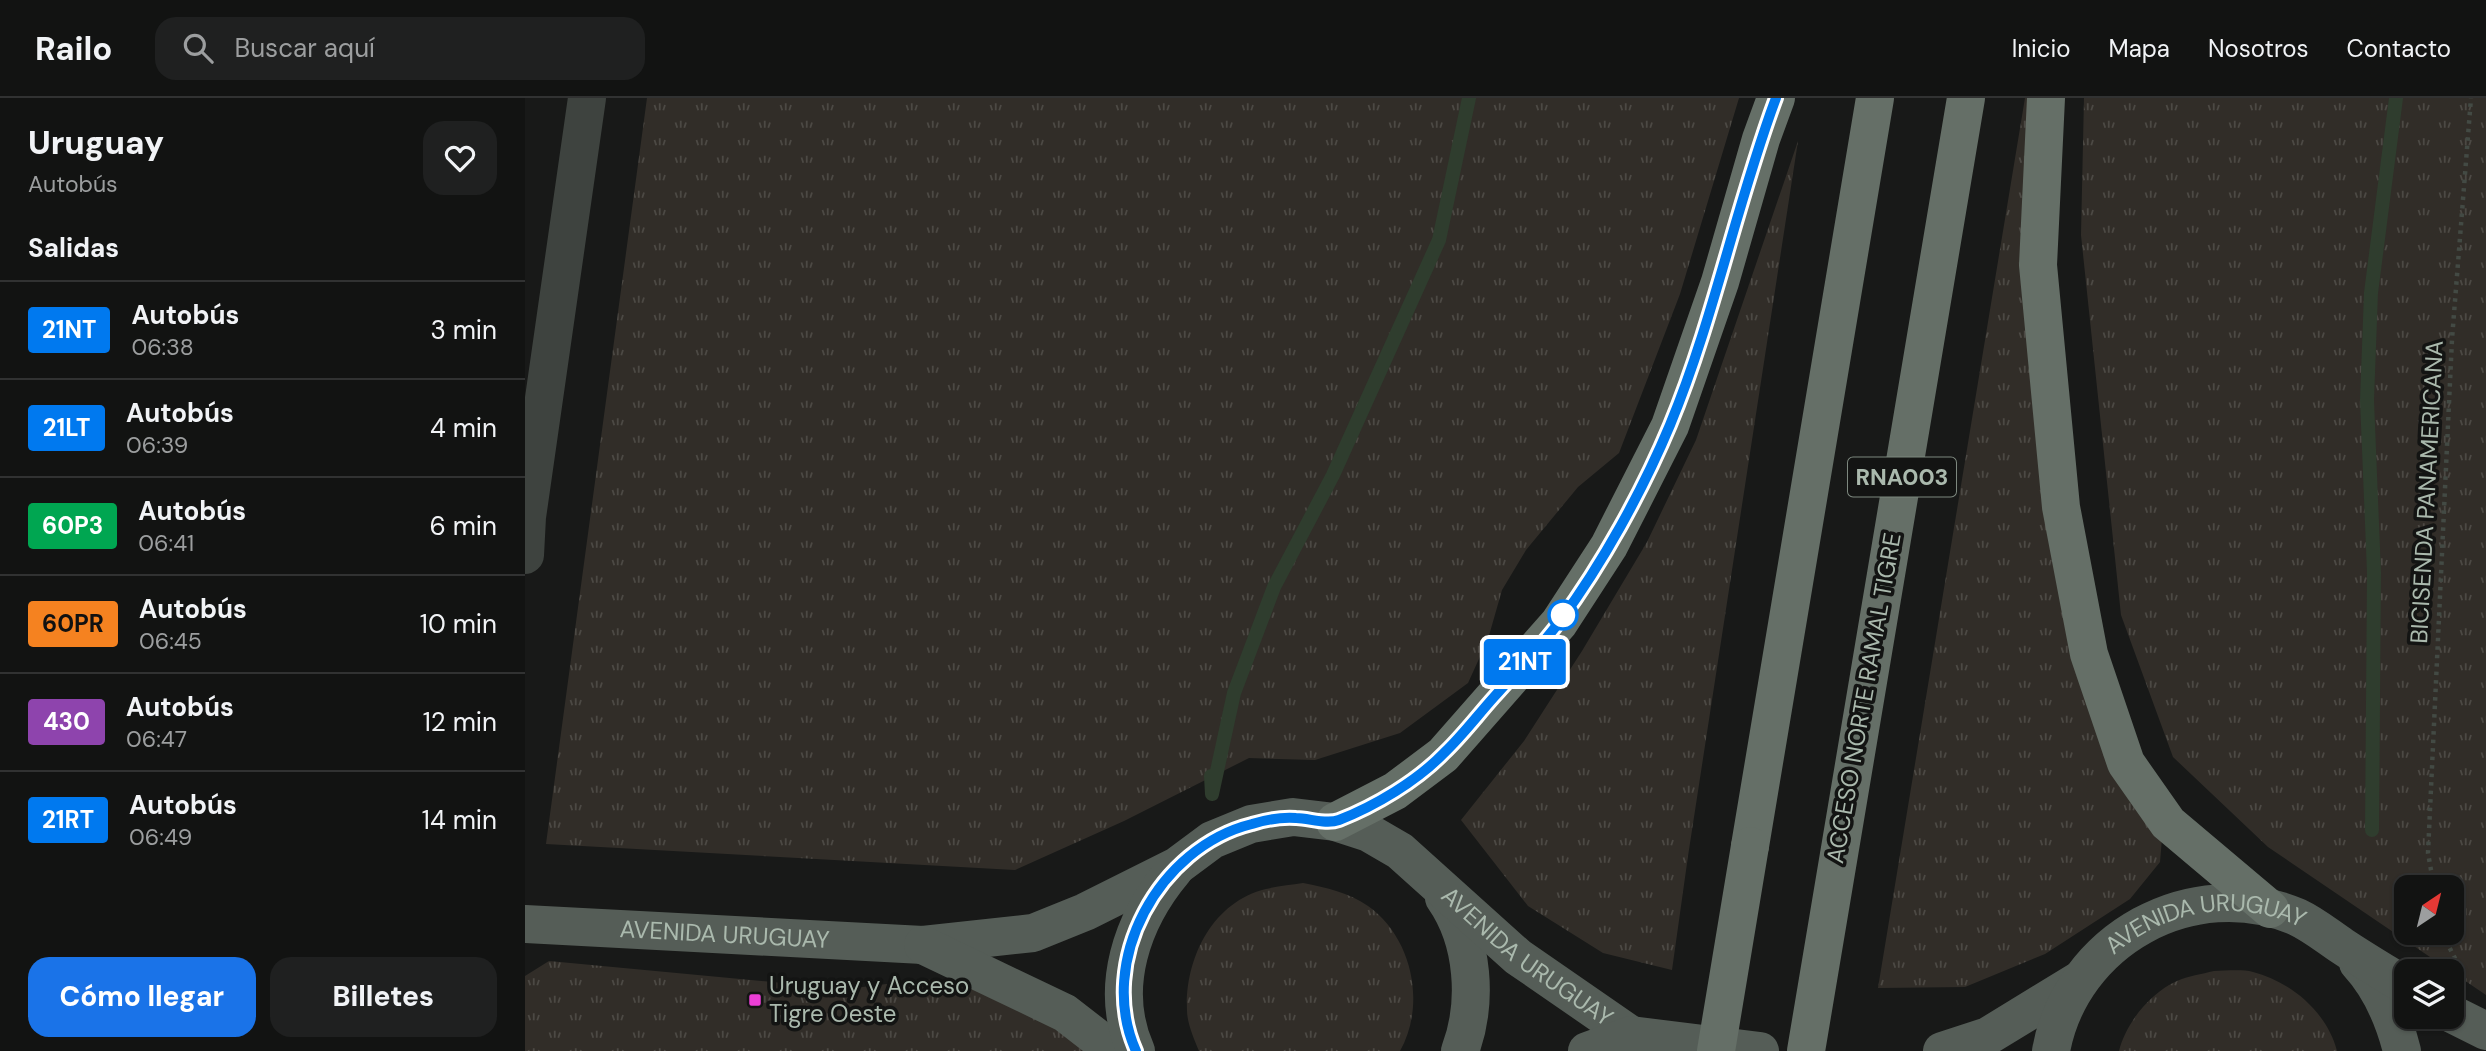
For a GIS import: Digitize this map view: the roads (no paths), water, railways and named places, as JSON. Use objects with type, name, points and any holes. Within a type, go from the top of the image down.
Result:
[{"type":"highway","points":[[1335,822],[1395,791],[1443,755],[1559,623],[1609,546],[1670,426],[1720,282],[1761,139],[1776,98]]},
{"type":"highway","name":"RNA003","points":[[1716,1051],[1875,98]]},
{"type":"highway","name":"ACCESO NORTE RAMAL TIGRE","points":[[1806,1051],[1966,98]]},
{"type":"highway","points":[[2046,98],[2038,265],[2061,507],[2089,654],[2126,763],[2168,823],[2270,909]]},
{"type":"main road","name":"AVENIDA URUGUAY","points":[[525,924],[923,945],[1033,933],[1085,912],[1177,866],[1212,841],[1251,824],[1293,817],[1335,822],[1369,833],[1400,851],[1518,957],[1631,1035]]},
{"type":"main road","name":"AVENIDA URUGUAY","points":[[1136,1051],[1124,1004],[1125,966],[1135,929],[1153,895],[1177,866]]},
{"type":"main road","name":"AVENIDA URUGUAY","points":[[1426,874],[1447,903],[1462,934],[1470,968],[1471,1003],[1460,1051]]},
{"type":"main road","name":"AVENIDA URUGUAY","points":[[2051,1051],[2061,1013],[2078,981],[2101,953],[2130,930],[2162,915],[2210,905],[2234,904],[2270,909],[2297,917],[2394,978]]},
{"type":"main road","name":"AVENIDA URUGUAY","points":[[923,945],[1065,1013],[1114,1051]]},
{"type":"main road","name":"AVENIDA URUGUAY","points":[[2343,946],[2370,976],[2390,1011],[2402,1051]]},
{"type":"main road","name":"AVENIDA URUGUAY","points":[[1942,1051],[1988,1036],[2078,981]]},
{"type":"main road","points":[[2464,1020],[2486,1031]]},
{"type":"main road","name":"AVENIDA URUGUAY","points":[[1587,1051],[1631,1035],[1759,1051]]},
{"type":"street","points":[[525,555],[527,517],[587,98]]},
{"type":"waterway","points":[[1211,776],[1212,794],[1234,693],[1274,587],[1333,475],[1439,240],[1469,98]]},
{"type":"waterway","points":[[2372,830],[2374,573],[2367,400],[2371,293],[2396,98]]},
{"type":"place","name":"Uruguay y Acceso Tigre Oeste","points":[[755,1000]]}]
